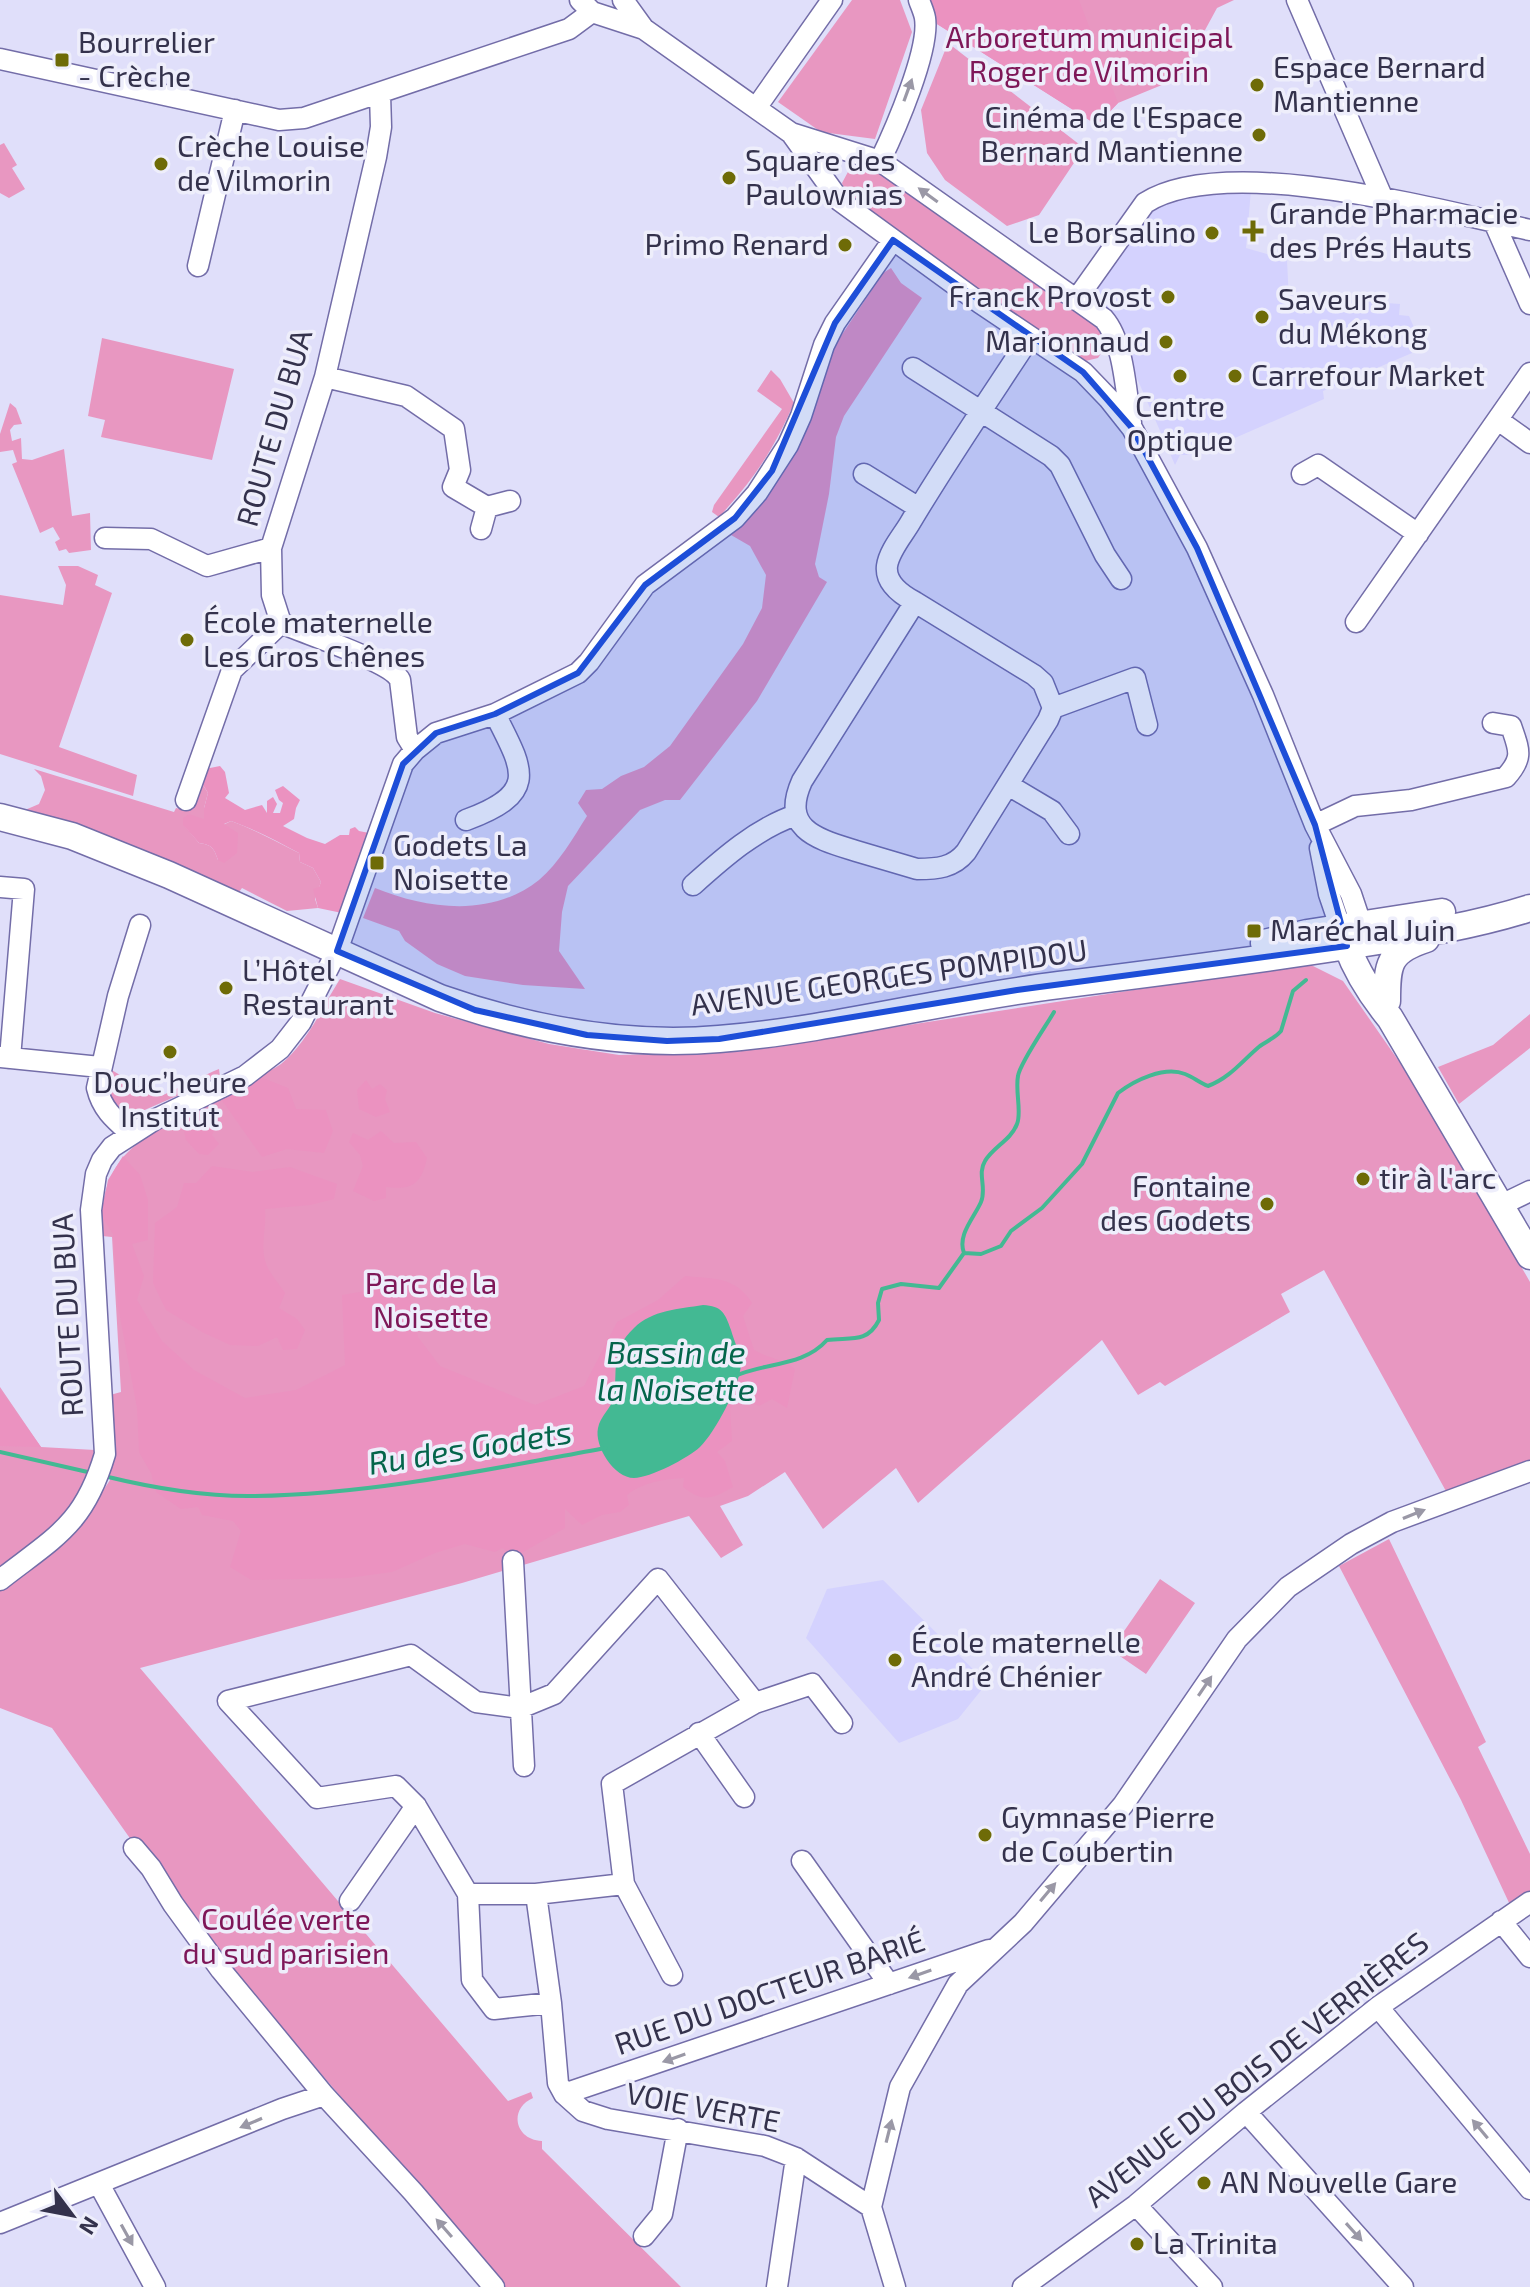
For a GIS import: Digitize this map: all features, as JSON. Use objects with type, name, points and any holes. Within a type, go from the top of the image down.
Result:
[{"type":"main road","name":"AVENUE GEORGES POMPIDOU","points":[[0,817],[72,836],[169,875],[412,987],[475,1010],[587,1035],[667,1041],[719,1039],[1017,990],[1263,960],[1354,935],[1483,922],[1530,908]]},
{"type":"main road","name":"AVENUE GEORGES POMPIDOU","points":[[1108,979],[1354,935],[1530,898]]},
{"type":"main road","points":[[1384,1006],[1387,973],[1396,955],[1406,945],[1483,922]]},
{"type":"main road","points":[[1354,935],[1370,961],[1384,1006],[1530,1256]]},
{"type":"main road","points":[[1263,960],[1311,960],[1326,964],[1340,970],[1384,1006]]},
{"type":"street","points":[[623,0],[644,29]]},
{"type":"street","points":[[756,108],[832,0]]},
{"type":"street","points":[[880,161],[922,53],[925,17],[919,0]]},
{"type":"street","points":[[1297,0],[1383,199]]},
{"type":"street","points":[[0,59],[279,120],[304,118],[569,29],[587,4],[644,29],[791,133],[840,201],[1083,372],[1132,428],[1197,548],[1263,695],[1315,825],[1329,894],[1354,935]]},
{"type":"street","name":"ROUTE DU BUA","points":[[281,623],[272,595],[271,548],[325,377],[376,157],[381,127],[380,94]]},
{"type":"street","points":[[198,266],[235,110]]},
{"type":"street","points":[[791,133],[880,161],[1104,319],[1117,344],[1132,428]]},
{"type":"street","points":[[832,188],[837,169],[844,159],[854,153]]},
{"type":"street","points":[[1076,300],[1145,203],[1162,194],[1195,186],[1242,181],[1383,199],[1530,230]]},
{"type":"street","points":[[1494,222],[1530,304]]},
{"type":"street","points":[[140,925],[100,1067],[97,1088],[100,1102],[108,1113],[130,1133],[245,1076],[280,1049],[301,1022],[337,951],[403,764],[415,750],[436,733],[495,714],[578,673],[645,585],[735,518],[757,493],[794,430],[835,323],[893,240]]},
{"type":"street","points":[[915,602],[802,781],[794,804],[803,828],[819,840],[917,869],[942,868],[953,864],[966,852],[1053,708],[1043,683],[1034,675],[897,589],[890,581],[887,568],[890,557],[919,508],[1030,337]]},
{"type":"street","points":[[1083,372],[1101,367],[1112,356],[1117,344]]},
{"type":"street","points":[[913,368],[1051,456],[1060,465],[1105,555],[1121,579]]},
{"type":"street","points":[[1356,622],[1530,373]]},
{"type":"street","points":[[325,377],[406,396],[454,429],[460,470],[453,487],[487,507],[510,501]]},
{"type":"street","points":[[1498,420],[1530,443]]},
{"type":"street","points":[[1302,474],[1318,465],[1418,534]]},
{"type":"street","points":[[864,474],[919,508]]},
{"type":"street","points":[[481,529],[487,507]]},
{"type":"street","points":[[105,538],[151,539],[207,566],[271,548]]},
{"type":"street","points":[[186,800],[232,670],[281,623],[396,673],[407,737],[415,750]]},
{"type":"street","points":[[1053,708],[1135,678],[1147,725]]},
{"type":"street","points":[[466,820],[507,800],[521,773],[520,762],[495,714]]},
{"type":"street","points":[[1315,825],[1355,806],[1411,800],[1506,777],[1515,766],[1520,752],[1511,726],[1493,723]]},
{"type":"street","points":[[1008,785],[1052,811],[1069,834]]},
{"type":"street","points":[[693,885],[724,858],[778,821],[796,815]]},
{"type":"street","points":[[0,887],[24,889],[5,1058],[100,1067]]},
{"type":"street","name":"ROUTE DU BUA","points":[[1,1579],[75,1520],[88,1500],[105,1454],[92,1244],[92,1192],[102,1160],[112,1147],[130,1133]]},
{"type":"street","points":[[1501,1205],[1530,1191]]},
{"type":"street","points":[[895,2287],[871,2207],[900,2087],[958,1984],[1023,1923],[1123,1805],[1237,1639],[1288,1587],[1351,1544],[1392,1522],[1530,1471]]},
{"type":"street","points":[[513,1561],[524,1766]]},
{"type":"street","points":[[551,2003],[494,2009],[472,1980],[468,1894],[416,1806],[396,1786],[317,1798],[228,1701],[411,1655],[476,1702],[520,1708],[554,1694],[658,1579],[755,1703]]},
{"type":"street","points":[[672,1975],[624,1884],[612,1784],[755,1703],[812,1684],[842,1723]]},
{"type":"street","points":[[699,1733],[744,1797]]},
{"type":"street","points":[[350,1901],[416,1806]]},
{"type":"street","points":[[134,1848],[221,1970],[324,2095],[494,2287]]},
{"type":"street","points":[[802,1861],[889,1984]]},
{"type":"street","points":[[468,1894],[536,1894],[624,1884]]},
{"type":"street","points":[[536,1894],[558,2083],[564,2094]]},
{"type":"street","name":"AVENUE DU BOIS DE VERRIÈRES","points":[[1026,2286],[1136,2205],[1378,2007],[1530,1902]]},
{"type":"street","points":[[1501,1921],[1530,1957]]},
{"type":"street","name":"RUE DU DOCTEUR BARIÉ","points":[[564,2094],[994,1948]]},
{"type":"street","points":[[1378,2007],[1530,2189]]},
{"type":"street","name":"VOIE VERTE","points":[[564,2094],[583,2111],[608,2119],[765,2146],[796,2158],[871,2207]]},
{"type":"street","points":[[0,2223],[282,2109],[324,2095]]},
{"type":"street","points":[[1246,2112],[1403,2287]]},
{"type":"street","points":[[644,2236],[662,2214],[678,2129]]},
{"type":"street","points":[[777,2287],[796,2158]]},
{"type":"street","points":[[99,2184],[155,2287]]},
{"type":"street","points":[[1136,2205],[1212,2287]]},
{"type":"highlighted area","points":[[893,240],[1083,372],[1132,428],[1197,548],[1315,825],[1347,946],[1017,990],[719,1039],[667,1041],[587,1035],[475,1010],[337,951],[403,764],[436,733],[495,714],[578,673],[645,585],[735,518],[772,471],[835,323]]},
{"type":"shaded area","points":[[1251,190],[1246,248],[1287,260],[1289,301],[1331,299],[1400,304],[1399,315],[1409,316],[1419,339],[1409,344],[1412,353],[1323,391],[1324,399],[1196,455],[1180,455],[1175,465],[1136,376],[1124,338],[1088,299],[1147,211],[1163,203],[1212,191]]},
{"type":"shaded area","name":"École maternelle André Chénier","points":[[883,1580],[987,1683],[958,1719],[899,1743],[806,1638],[827,1589]]},
{"type":"green space","points":[[852,0],[900,0],[912,32],[875,139],[821,132],[778,102]]},
{"type":"green space","name":"Arboretum municipal Roger de Vilmorin","points":[[929,0],[1234,0],[1217,8],[1179,78],[1118,103],[1097,125],[937,24]]},
{"type":"green space","points":[[929,0],[1079,0],[1118,103],[1097,125],[937,24]]},
{"type":"green space","points":[[948,43],[1084,148],[1039,215],[1007,226],[945,180],[927,153],[921,110]]},
{"type":"green space","points":[[4,143],[17,165],[12,168],[25,189],[9,198],[0,193],[0,145]]},
{"type":"green space","points":[[863,163],[876,167],[1106,330],[1107,344],[1098,358],[1077,363],[848,201],[842,183],[849,170]]},
{"type":"green space","points":[[891,268],[901,283],[922,298],[844,416],[836,437],[815,564],[819,577],[827,582],[757,701],[680,800],[665,800],[640,810],[568,886],[559,951],[585,989],[523,985],[465,976],[437,964],[405,941],[399,931],[363,918],[375,888],[416,901],[458,906],[480,905],[520,892],[546,873],[571,841],[587,816],[578,803],[586,790],[602,789],[621,776],[644,767],[670,746],[743,644],[762,608],[766,575],[750,546],[731,535],[779,478],[806,431],[833,348],[883,273]]},
{"type":"green space","points":[[102,338],[234,369],[212,460],[101,437],[105,420],[88,416]]},
{"type":"green space","points":[[771,370],[794,403],[762,464],[719,517],[712,512],[714,505],[782,409],[757,391]]},
{"type":"green space","points":[[10,403],[16,408],[22,424],[14,425],[10,430],[12,441],[21,438],[22,459],[32,460],[64,449],[72,516],[90,513],[91,550],[59,551],[55,542],[60,539],[53,527],[40,533],[12,464],[17,462],[13,450],[0,452],[0,434]]},
{"type":"green space","points":[[58,566],[78,566],[98,575],[95,585],[112,593],[59,747],[137,775],[133,796],[0,754],[0,595],[63,605],[66,585]]},
{"type":"green space","points":[[220,766],[225,772],[229,793],[225,798],[245,810],[262,805],[267,813],[267,801],[273,797],[277,804],[273,813],[280,813],[283,803],[275,790],[283,786],[300,800],[294,819],[283,826],[307,838],[325,844],[340,835],[349,835],[350,829],[355,827],[369,833],[359,875],[349,884],[342,913],[318,908],[313,889],[319,887],[321,882],[313,868],[300,862],[299,853],[231,821],[224,824],[238,833],[237,853],[224,863],[218,860],[212,848],[199,843],[183,825],[183,818],[189,814],[204,819],[208,793],[203,785],[205,769]]},
{"type":"green space","points":[[34,769],[174,812],[176,808],[189,811],[199,779],[208,793],[204,819],[183,824],[199,843],[212,848],[218,860],[223,825],[231,821],[299,853],[300,862],[313,868],[321,882],[315,899],[318,908],[287,911],[242,888],[239,892],[229,891],[89,833],[85,826],[25,810],[39,804],[45,790],[41,776]]},
{"type":"green space","name":"Parc de la Noisette","points":[[1307,963],[1343,981],[1421,1093],[1530,1282],[1530,1461],[1447,1493],[1324,1270],[1281,1294],[1290,1312],[1165,1386],[1160,1382],[1138,1395],[1102,1340],[918,1503],[896,1468],[823,1529],[785,1472],[748,1496],[720,1506],[743,1545],[721,1558],[689,1516],[462,1583],[140,1668],[508,2101],[531,2092],[533,2098],[520,2109],[518,2116],[521,2130],[533,2139],[542,2141],[542,2149],[681,2287],[505,2287],[234,1973],[134,1844],[52,1728],[0,1708],[0,1387],[41,1447],[95,1450],[76,1497],[61,1517],[41,1535],[43,1538],[91,1509],[110,1480],[110,1395],[121,1392],[112,1237],[102,1236],[103,1206],[109,1182],[119,1163],[133,1147],[150,1135],[281,1064],[307,1035],[340,979],[435,1013],[549,1044],[619,1055],[735,1052]]},
{"type":"green space","points":[[1530,1014],[1530,1048],[1459,1104],[1438,1067],[1493,1045]]},
{"type":"green space","points":[[110,1069],[150,1093],[159,1092],[161,1096],[219,1069],[220,1077],[131,1116],[119,1114],[104,1089]]},
{"type":"green space","points":[[258,1076],[288,1088],[296,1109],[326,1110],[333,1131],[324,1153],[287,1149],[262,1157],[221,1099]]},
{"type":"green space","points":[[366,1080],[372,1089],[380,1084],[387,1090],[385,1099],[390,1112],[376,1117],[359,1109],[357,1090]]},
{"type":"green space","points":[[191,1117],[197,1121],[209,1119],[215,1129],[212,1135],[219,1144],[208,1155],[199,1154],[186,1140],[182,1122]]},
{"type":"green space","points":[[381,1131],[394,1143],[416,1142],[427,1158],[422,1174],[414,1184],[403,1188],[386,1187],[386,1198],[374,1201],[353,1191],[363,1166],[360,1155],[349,1142],[353,1133],[368,1140]]},
{"type":"green space","points":[[123,1156],[140,1175],[148,1200],[148,1240],[132,1244],[144,1276],[137,1300],[162,1341],[194,1370],[245,1398],[296,1390],[345,1365],[342,1295],[407,1284],[418,1337],[440,1366],[535,1405],[584,1386],[617,1322],[658,1300],[685,1276],[731,1283],[752,1303],[743,1316],[754,1350],[795,1369],[787,1408],[772,1399],[759,1406],[741,1398],[730,1409],[732,1441],[717,1452],[725,1461],[733,1487],[708,1498],[683,1487],[684,1478],[661,1480],[627,1495],[629,1505],[620,1512],[602,1515],[582,1525],[565,1509],[565,1528],[516,1556],[502,1548],[495,1552],[465,1544],[392,1572],[348,1578],[251,1580],[230,1567],[241,1531],[233,1521],[202,1515],[198,1507],[181,1509],[156,1492],[151,1473],[139,1452],[137,1408],[118,1306],[113,1234],[101,1215],[108,1180]],"holes":[[[703,1305],[722,1310],[741,1363],[737,1383],[714,1429],[699,1448],[666,1466],[633,1478],[620,1474],[598,1444],[598,1426],[614,1397],[613,1372],[650,1316]]]},
{"type":"green space","points":[[212,1166],[253,1172],[290,1167],[337,1184],[334,1199],[310,1205],[265,1209],[265,1259],[285,1293],[279,1308],[297,1319],[305,1330],[297,1349],[283,1350],[277,1337],[258,1346],[230,1345],[166,1310],[153,1283],[155,1223],[177,1207],[184,1183],[196,1183]]},
{"type":"green space","points":[[0,1390],[41,1447],[0,1446]]},
{"type":"green space","points":[[1389,1539],[1486,1742],[1478,1747],[1530,1854],[1530,1895],[1511,1907],[1461,1800],[1339,1566]]},
{"type":"green space","points":[[1160,1579],[1195,1603],[1146,1674],[1111,1650]]},
{"type":"water","name":"Bassin de la Noisette","points":[[703,1305],[715,1307],[725,1315],[739,1352],[739,1374],[726,1408],[700,1447],[649,1475],[627,1477],[607,1460],[598,1435],[599,1424],[614,1396],[616,1360],[621,1344],[634,1328],[649,1317]]},
{"type":"waterway","name":"Ru des Godets","points":[[735,1376],[796,1360],[827,1340],[863,1336],[879,1320],[878,1303],[882,1289],[901,1284],[939,1288],[964,1253],[981,1254],[1001,1246],[1011,1231],[1042,1208],[1082,1164],[1118,1093],[1141,1079],[1159,1073],[1185,1074],[1208,1086],[1223,1078],[1281,1031],[1293,991],[1306,980]]},
{"type":"waterway","points":[[964,1253],[964,1233],[983,1197],[983,1166],[988,1156],[1011,1135],[1017,1124],[1020,1070],[1054,1012]]},
{"type":"waterway","name":"Ru des Godets","points":[[104,1476],[198,1493],[236,1496],[299,1494],[432,1479],[606,1448]]},
{"type":"waterway","name":"Ru des Godets","points":[[0,1452],[92,1473]]},
{"type":"place","name":"Bourrelier - Crèche","points":[[62,60]]},
{"type":"place","name":"Espace Bernard Mantienne","points":[[1257,85]]},
{"type":"place","name":"Cinéma de l'Espace Bernard Mantienne","points":[[1259,135]]},
{"type":"place","name":"Crèche Louise de Vilmorin","points":[[161,164]]},
{"type":"place","name":"Square des Paulownias","points":[[729,178]]},
{"type":"place","name":"Grande Pharmacie des Prés Hauts","points":[[1253,231]]},
{"type":"place","name":"Le Borsalino","points":[[1212,233]]},
{"type":"place","name":"Primo Renard","points":[[845,245]]},
{"type":"place","name":"Franck Provost","points":[[1168,297]]},
{"type":"place","name":"Saveurs du Mékong","points":[[1262,317]]},
{"type":"place","name":"Marionnaud","points":[[1166,342]]},
{"type":"place","name":"Centre Optique","points":[[1180,376]]},
{"type":"place","name":"Carrefour Market","points":[[1235,376]]},
{"type":"place","name":"École maternelle Les Gros Chênes","points":[[187,640]]},
{"type":"place","name":"Godets La Noisette","points":[[377,863]]},
{"type":"place","name":"Maréchal Juin","points":[[1254,931]]},
{"type":"place","name":"L’Hôtel Restaurant","points":[[226,988]]},
{"type":"place","name":"Douc’heure Institut","points":[[170,1052]]},
{"type":"place","name":"tir à l'arc","points":[[1363,1179]]},
{"type":"place","name":"Fontaine des Godets","points":[[1267,1204]]},
{"type":"place","name":"École maternelle André Chénier","points":[[895,1660]]},
{"type":"place","name":"Gymnase Pierre de Coubertin","points":[[985,1835]]},
{"type":"place","name":"AN Nouvelle Gare","points":[[1204,2183]]},
{"type":"place","name":"La Trinita","points":[[1137,2244]]},
{"type":"park label","name":"Coulée verte du sud parisien","points":[[286,1937]]}]
